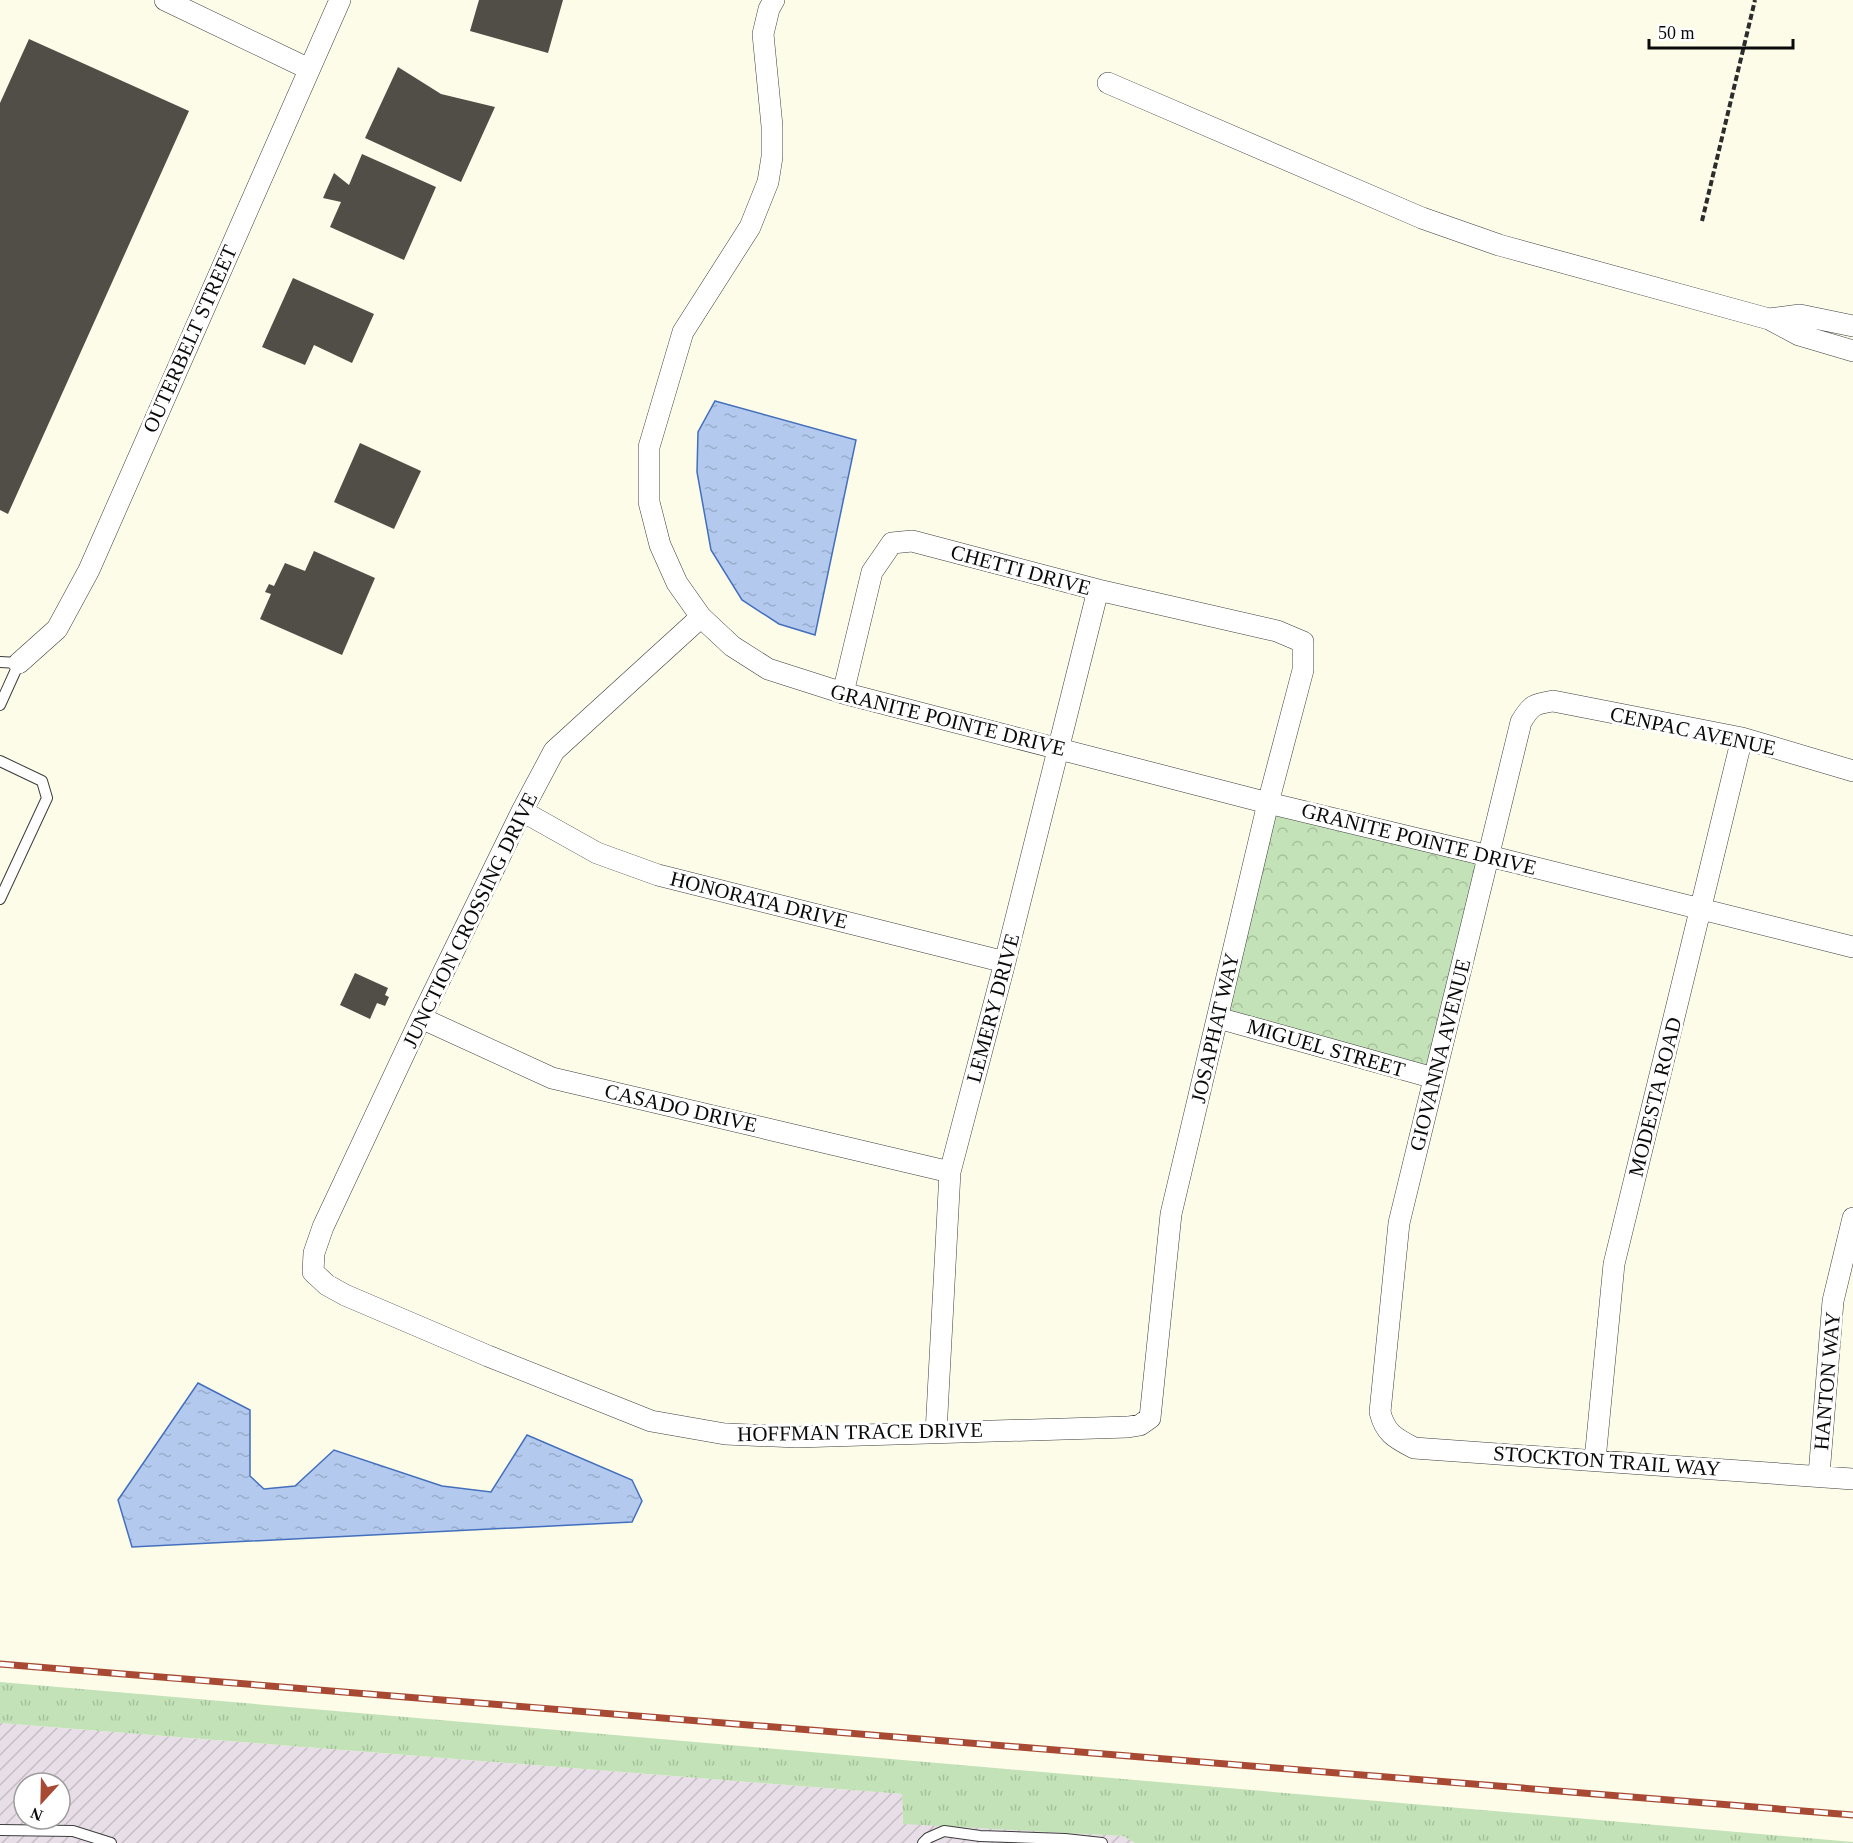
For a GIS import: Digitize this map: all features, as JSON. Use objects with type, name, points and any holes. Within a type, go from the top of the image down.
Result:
[{"type":"street","points":[[165,0],[309,69]]},
{"type":"street","name":"OUTERBELT STREET","points":[[9,663],[57,629],[89,570],[340,0]]},
{"type":"street","name":"GRANITE POINTE DRIVE","points":[[774,0],[769,9],[763,34],[772,126],[772,157],[768,182],[750,226],[683,332],[649,447],[649,502],[660,545],[677,583],[701,616],[732,646],[768,669],[843,693],[1268,803],[1853,947]]},
{"type":"street","points":[[1108,83],[1422,218],[1499,245],[1768,319],[1799,335],[1853,351]]},
{"type":"street","points":[[1768,319],[1800,315],[1853,326]]},
{"type":"street","name":"CHETTI DRIVE","points":[[843,693],[872,572],[892,543],[912,541],[1098,590],[1277,631],[1303,642]]},
{"type":"street","name":"LEMERY DRIVE","points":[[936,1433],[950,1172],[1098,590]]},
{"type":"street","name":"JUNCTION CROSSING DRIVE","points":[[313,1272],[314,1253],[323,1227],[421,1018],[522,811],[554,752],[701,616]]},
{"type":"street","name":"JOSAPHAT WAY","points":[[1150,1418],[1170,1214],[1268,803],[1303,670],[1303,642]]},
{"type":"street","name":"CENPAC AVENUE","points":[[1532,706],[1552,700],[1742,738],[1853,771]]},
{"type":"street","name":"GIOVANNA AVENUE","points":[[1380,1412],[1399,1222],[1521,722],[1532,706]]},
{"type":"street","name":"MODESTA ROAD","points":[[1595,1460],[1614,1264],[1742,738]]},
{"type":"street","name":"HONORATA DRIVE","points":[[522,811],[597,853],[658,874],[1005,962]]},
{"type":"street","name":"CASADO DRIVE","points":[[421,1018],[552,1078],[950,1172]]},
{"type":"street","name":"MIGUEL STREET","points":[[1218,1018],[1434,1078]]},
{"type":"street","name":"HANTON WAY","points":[[1820,1475],[1833,1301],[1853,1218]]},
{"type":"street","name":"HOFFMAN TRACE DRIVE","points":[[313,1272],[327,1285],[345,1295],[488,1356],[651,1421],[725,1434],[797,1437],[1128,1427],[1140,1425],[1150,1418]]},
{"type":"street","name":"STOCKTON TRAIL WAY","points":[[1380,1412],[1383,1426],[1397,1440],[1414,1448],[1853,1479]]},
{"type":"lane","points":[[0,705],[9,663]]},
{"type":"lane","points":[[0,761],[42,781],[47,798],[0,899]]},
{"type":"lane","points":[[0,1830],[73,1831],[111,1843]]},
{"type":"lane","points":[[923,1843],[928,1838],[944,1831],[980,1836],[1065,1839],[1102,1843]]},
{"type":"path","points":[[1702,221],[1755,0]]},
{"type":"shaded area","points":[[0,1723],[902,1794],[903,1823],[1123,1836],[1135,1843],[0,1843]]},
{"type":"green space","points":[[1268,803],[1489,856],[1434,1078],[1218,1018]]},
{"type":"green space","points":[[0,1682],[1853,1843],[1135,1843],[1123,1836],[903,1824],[902,1794],[0,1723]]},
{"type":"water","points":[[715,401],[856,440],[815,635],[779,624],[742,600],[711,550],[697,472],[698,432]]},
{"type":"water","points":[[198,1383],[250,1410],[250,1476],[264,1489],[295,1486],[334,1450],[442,1486],[491,1492],[527,1435],[632,1480],[642,1501],[632,1522],[132,1547],[118,1500]]},
{"type":"building","points":[[479,0],[563,0],[548,53],[470,31]]},
{"type":"building","points":[[29,39],[189,111],[8,514],[0,510],[0,103]]},
{"type":"building","points":[[398,67],[441,94],[495,107],[461,182],[365,138]]},
{"type":"building","points":[[362,154],[436,187],[404,260],[330,227],[341,202],[323,198],[334,173],[349,185]]},
{"type":"building","points":[[293,278],[374,314],[352,363],[314,345],[305,365],[262,347]]},
{"type":"building","points":[[360,443],[421,471],[394,529],[334,502]]},
{"type":"building","points":[[314,551],[375,578],[342,655],[260,619],[271,594],[265,592],[269,584],[274,586],[285,563],[305,571]]},
{"type":"building","points":[[355,973],[388,988],[385,995],[389,997],[385,1006],[377,1003],[370,1019],[340,1005]]},
{"type":"railway","points":[[0,1664],[1853,1815]]}]
